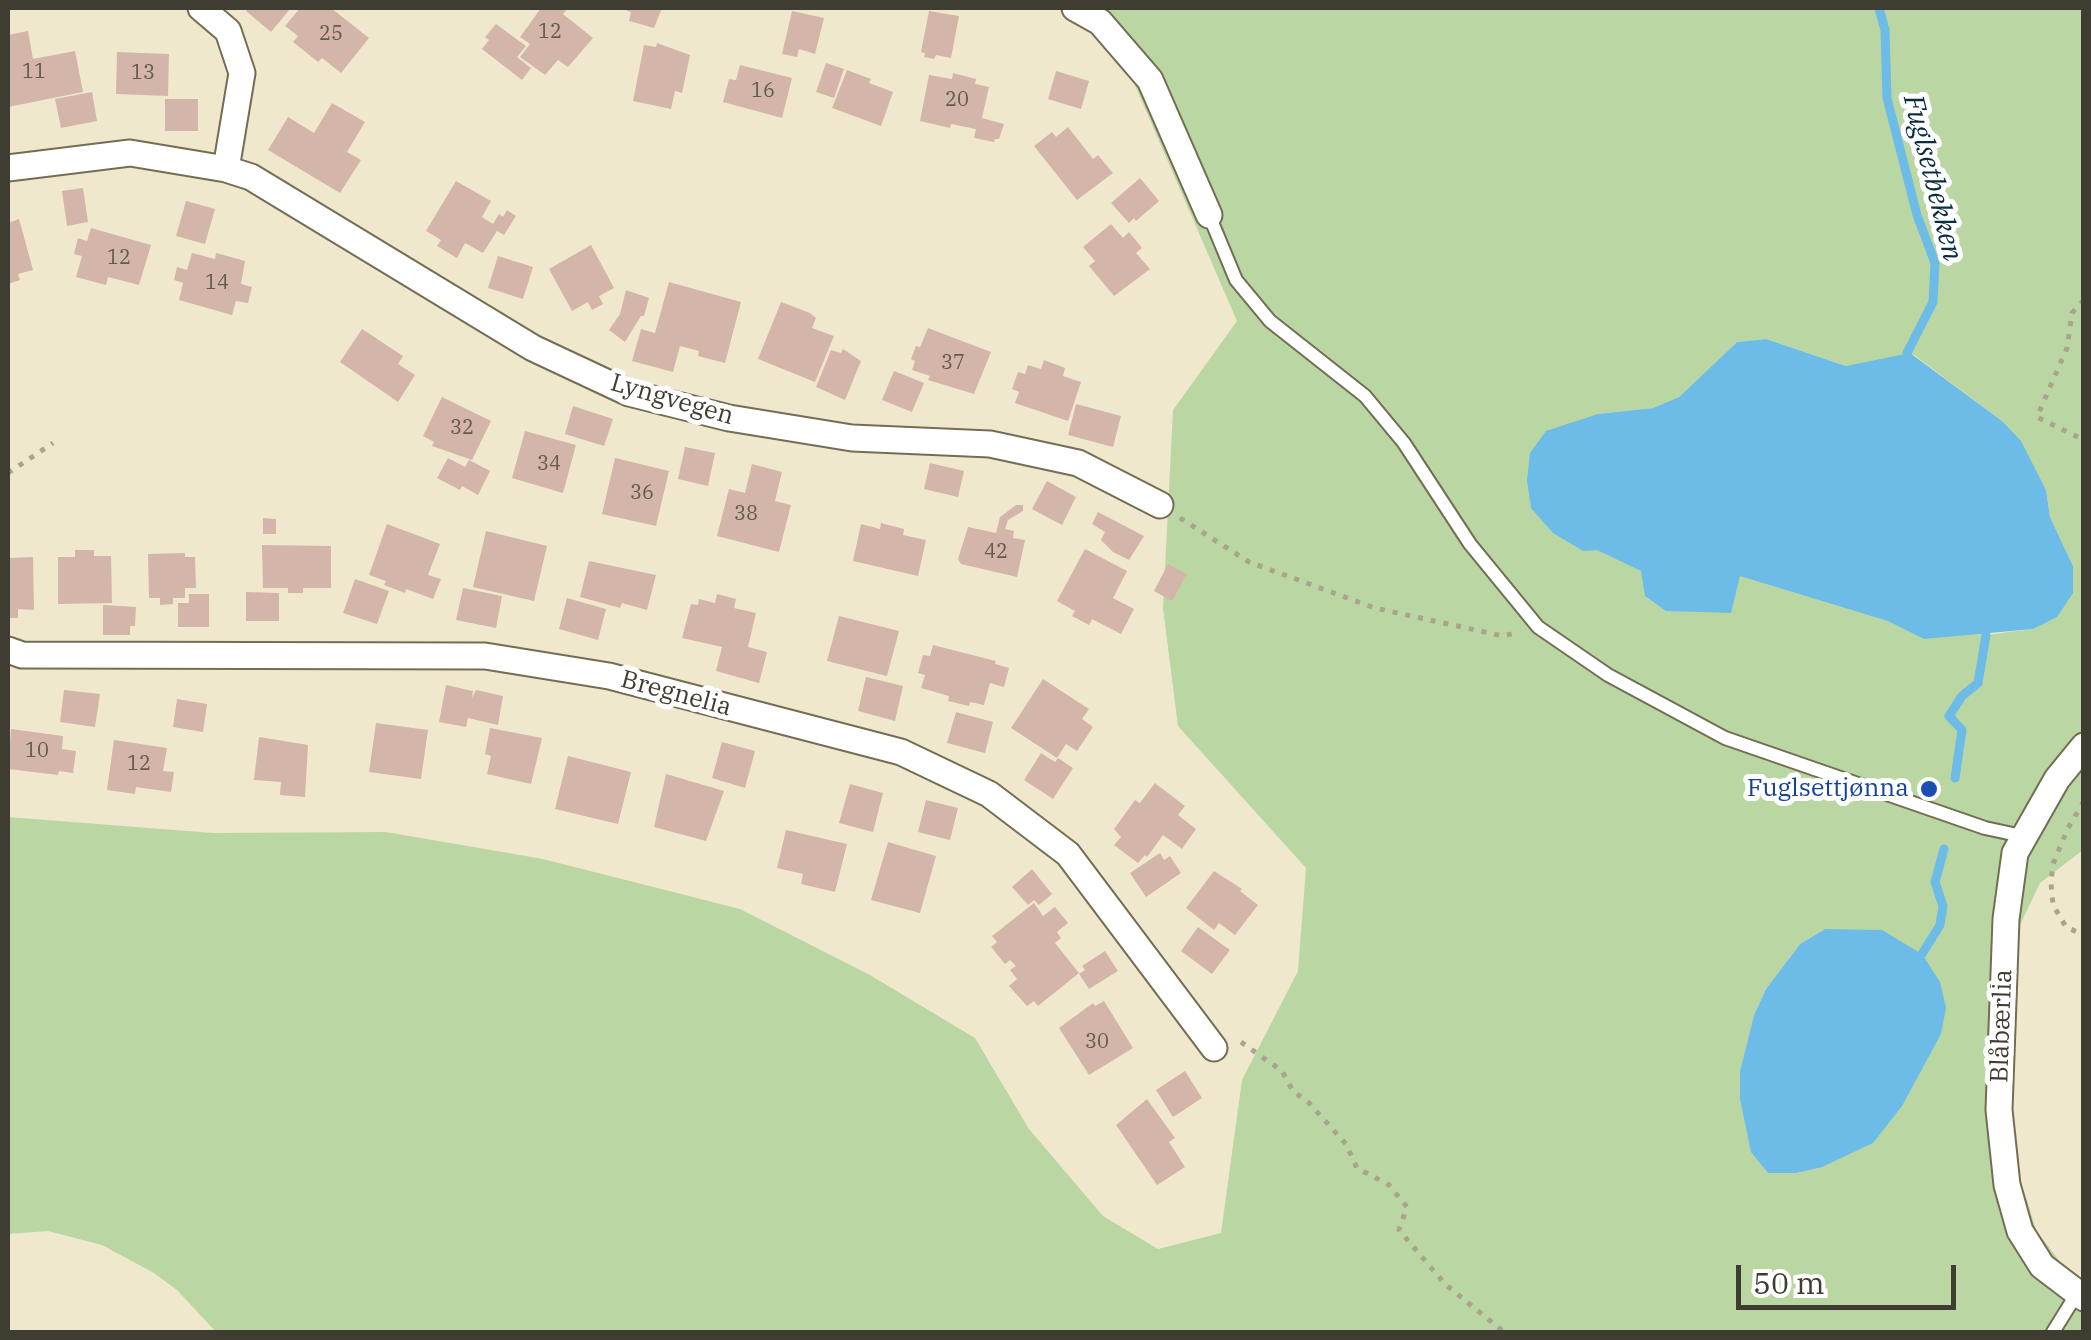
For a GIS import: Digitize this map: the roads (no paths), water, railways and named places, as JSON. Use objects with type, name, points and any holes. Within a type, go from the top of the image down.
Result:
[{"type":"street","points":[[201,8],[228,31],[242,73],[226,169]]},
{"type":"street","points":[[1075,8],[1100,22],[1150,80],[1209,215]]},
{"type":"street","name":"Lyngvegen","points":[[8,168],[130,152],[226,169],[251,177],[533,348],[629,393],[729,418],[852,438],[990,444],[1078,463],[1160,505]]},
{"type":"street","name":"Bregnelia","points":[[8,650],[22,654],[486,656],[609,676],[900,752],[990,794],[1068,854],[1214,1048]]},
{"type":"street","name":"Blåbærlia","points":[[2080,1297],[2042,1266],[2020,1231],[2005,1166],[1999,1110],[2006,920],[2015,852],[2057,779],[2084,746]]},
{"type":"lane","points":[[1209,215],[1236,280],[1270,322],[1365,396],[1404,443],[1470,544],[1538,627],[1608,676],[1726,738],[1986,828],[2022,836]]},
{"type":"lane","points":[[2053,1332],[2080,1297]]},
{"type":"water","points":[[1766,339],[1846,366],[1910,353],[2002,421],[2021,441],[2046,490],[2050,517],[2073,566],[2073,593],[2057,617],[2033,629],[1924,639],[1888,621],[1740,576],[1731,613],[1666,611],[1645,596],[1641,571],[1597,550],[1583,551],[1553,533],[1531,508],[1527,480],[1530,453],[1546,431],[1598,414],[1653,408],[1679,397],[1737,342]]},
{"type":"water","points":[[1825,929],[1882,930],[1922,954],[1940,982],[1946,1008],[1941,1034],[1902,1106],[1873,1143],[1822,1167],[1796,1173],[1768,1173],[1751,1152],[1740,1099],[1740,1071],[1754,1015],[1766,989],[1800,944]]},
{"type":"waterway","name":"Fuglsetbekken","points":[[1879,8],[1885,30],[1887,98],[1917,215],[1935,263],[1933,302],[1907,353]]},
{"type":"waterway","points":[[1955,778],[1962,730],[1949,716],[1962,696],[1978,683],[1986,635]]},
{"type":"waterway","points":[[1922,954],[1940,925],[1943,906],[1935,882],[1944,849]]},
{"type":"place","name":"Fuglsettjønna","points":[[1929,789]]}]
